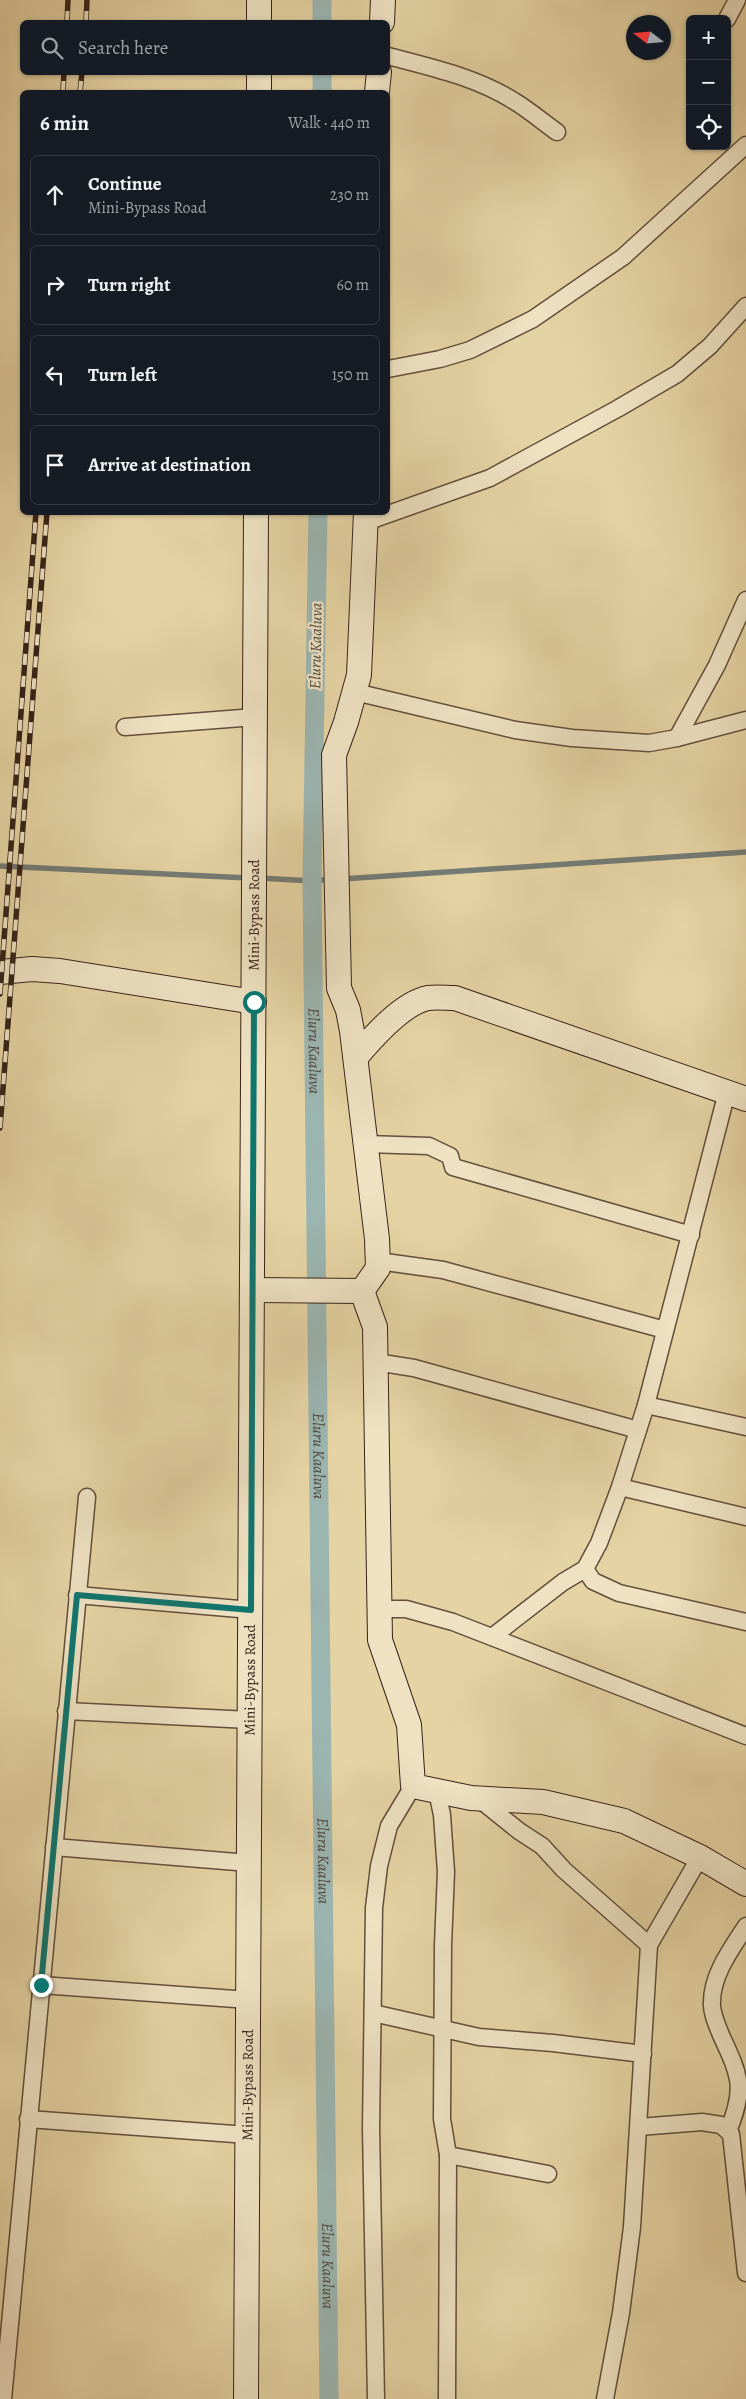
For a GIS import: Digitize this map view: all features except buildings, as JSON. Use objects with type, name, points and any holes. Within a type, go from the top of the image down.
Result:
[{"type":"street","points":[[259,0],[259,20]]},
{"type":"street","points":[[382,20],[383,0]]},
{"type":"street","points":[[728,15],[737,0]]},
{"type":"street","points":[[390,57],[460,76],[490,88],[514,101],[557,132]]},
{"type":"street","points":[[259,75],[259,90]]},
{"type":"street","points":[[377,90],[379,75]]},
{"type":"street","points":[[390,369],[440,359],[470,350],[533,319],[623,257],[746,145]]},
{"type":"street","points":[[390,509],[490,478],[617,409],[677,374],[710,346],[746,306]]},
{"type":"street","name":"Mini-Bypass Road","points":[[246,2399],[256,515]]},
{"type":"street","points":[[362,1291],[378,1268],[378,1261],[356,1057],[348,1010],[339,988],[334,755],[355,692],[362,641],[361,595],[366,517]]},
{"type":"street","points":[[677,738],[717,665],[746,600]]},
{"type":"street","points":[[355,692],[539,734],[649,743],[677,738],[746,720]]},
{"type":"street","points":[[125,727],[255,717]]},
{"type":"street","points":[[0,972],[32,969],[60,971],[254,998]]},
{"type":"street","points":[[356,1057],[381,1028],[400,1012],[427,998],[455,998],[737,1095],[691,1235],[646,1405],[620,1487],[599,1543],[585,1569],[563,1582],[492,1637]]},
{"type":"street","points":[[366,1144],[429,1146],[450,1156],[453,1167],[691,1235]]},
{"type":"street","points":[[378,1261],[443,1270],[665,1330]]},
{"type":"street","points":[[252,1290],[362,1291]]},
{"type":"street","points":[[362,1291],[375,1327],[380,1640],[409,1725],[413,1759],[413,1786],[389,1826],[379,1866],[374,1908],[371,2128],[376,2399]]},
{"type":"street","points":[[376,1362],[414,1368],[638,1430]]},
{"type":"street","points":[[646,1405],[746,1427]]},
{"type":"street","points":[[620,1487],[746,1517]]},
{"type":"street","points":[[3,2399],[87,1497]]},
{"type":"street","points":[[585,1569],[593,1581],[619,1593],[746,1622]]},
{"type":"street","points":[[77,1595],[251,1610]]},
{"type":"street","points":[[380,1609],[406,1609],[453,1622],[746,1736]]},
{"type":"street","points":[[66,1711],[250,1720]]},
{"type":"street","points":[[413,1786],[478,1798],[542,1802],[624,1821],[700,1857],[746,1884]]},
{"type":"street","points":[[436,1791],[442,1815],[446,1872],[443,1945],[442,2119],[448,2155],[447,2399]]},
{"type":"street","points":[[478,1798],[542,1846],[564,1870],[649,1946]]},
{"type":"street","points":[[54,1847],[249,1863]]},
{"type":"street","points":[[604,2399],[621,2313],[632,2227],[649,1946],[700,1857]]},
{"type":"street","points":[[728,2131],[739,2111],[742,2096],[740,2077],[717,2025],[712,2003],[718,1977],[727,1956],[746,1926]]},
{"type":"street","points":[[41,1985],[249,2000]]},
{"type":"street","points":[[374,2013],[479,2037],[553,2043],[643,2054]]},
{"type":"street","points":[[28,2119],[248,2135]]},
{"type":"street","points":[[639,2127],[702,2122],[721,2124],[732,2134],[746,2273]]},
{"type":"street","points":[[448,2155],[548,2174]]},
{"type":"waterway","name":"Eluru Kaaluva","points":[[322,0],[322,20]]},
{"type":"waterway","name":"Eluru Kaaluva","points":[[322,75],[322,90]]},
{"type":"waterway","name":"Eluru Kaaluva","points":[[318,515],[312,881],[329,2399]]},
{"type":"waterway","points":[[342,879],[746,852]]},
{"type":"waterway","points":[[0,866],[248,878]]},
{"type":"waterway","points":[[259,878],[312,881],[332,879]]},
{"type":"railway","points":[[67,20],[68,0]]},
{"type":"railway","points":[[86,20],[87,0]]},
{"type":"railway","points":[[63,90],[64,75]]},
{"type":"railway","points":[[80,90],[82,75]]},
{"type":"railway","points":[[0,994],[36,515]]},
{"type":"railway","points":[[0,1128],[47,515]]},
{"type":"route","points":[[41,1985],[77,1595],[251,1610],[254,1002]]}]
